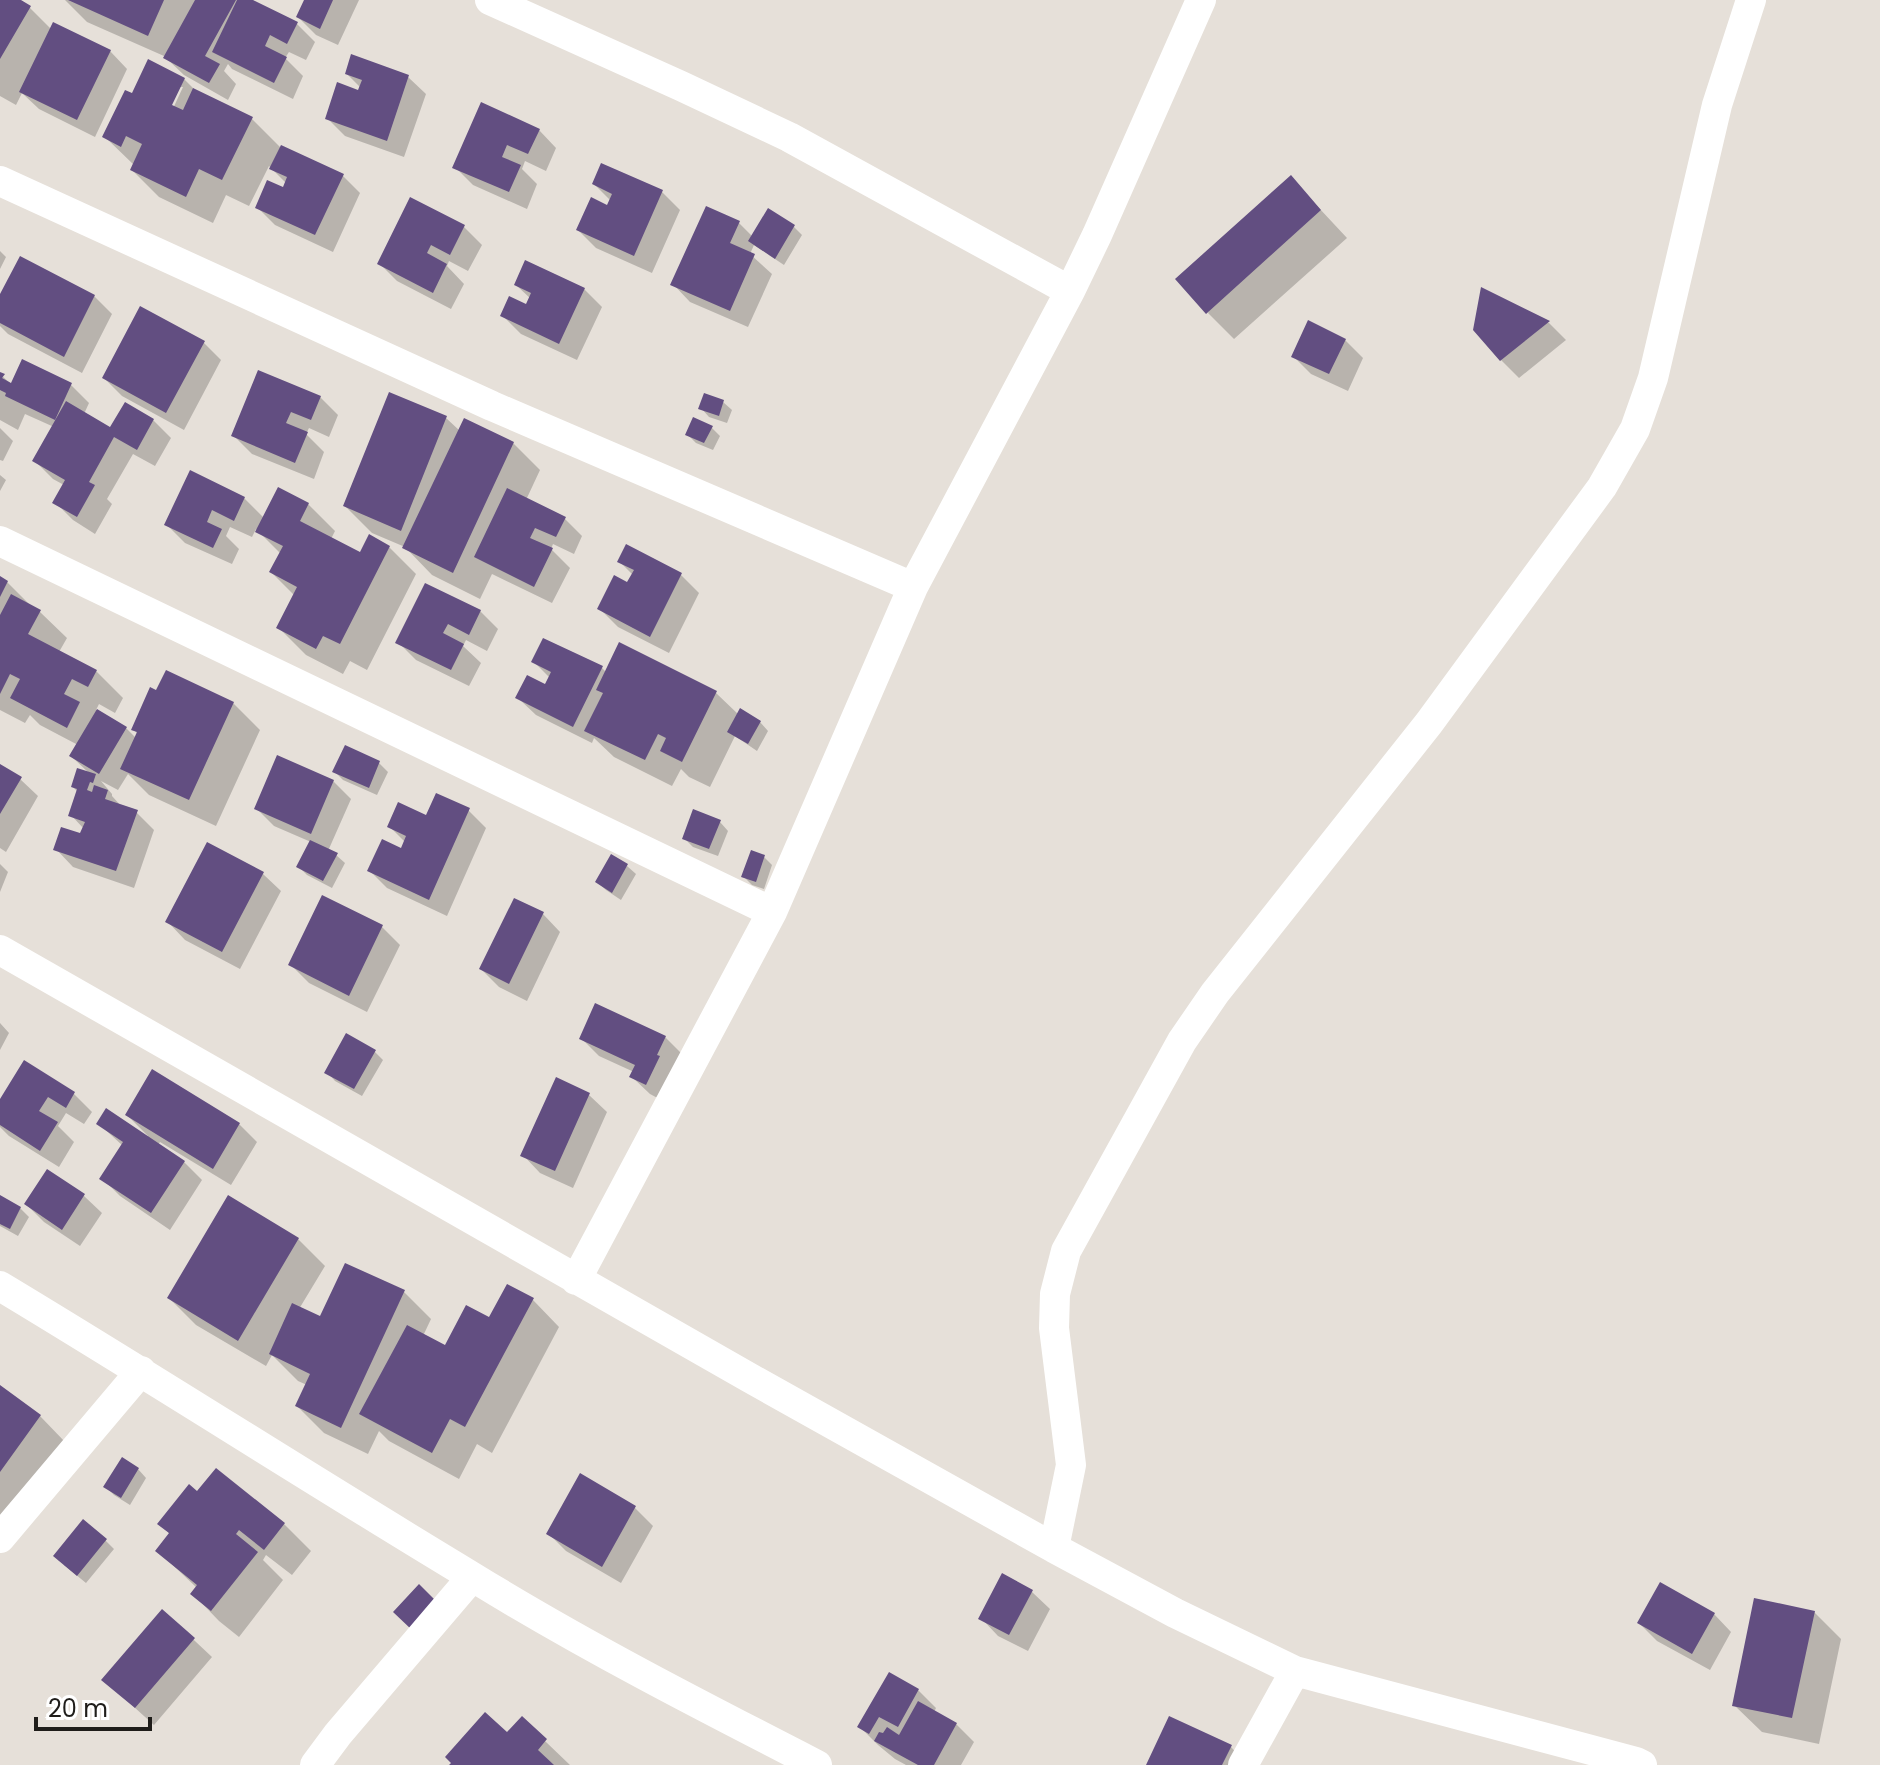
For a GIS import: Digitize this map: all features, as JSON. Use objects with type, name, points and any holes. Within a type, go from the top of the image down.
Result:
[{"type":"street","points":[[490,0],[789,137],[1070,291]]},
{"type":"street","points":[[576,1280],[772,912],[913,587],[1070,291],[1201,0]]},
{"type":"street","points":[[1054,1548],[1071,1465],[1054,1328],[1055,1294],[1066,1251],[1182,1041],[1215,993],[1429,723],[1602,487],[1635,429],[1653,378],[1717,105],[1751,0]]},
{"type":"street","points":[[0,181],[492,406],[913,587]]},
{"type":"street","points":[[0,541],[772,912]]},
{"type":"street","points":[[0,950],[576,1280],[1175,1613],[1295,1671],[1642,1765]]},
{"type":"street","points":[[0,1286],[472,1577],[630,1668],[817,1765]]},
{"type":"street","points":[[0,1538],[141,1371]]},
{"type":"street","points":[[315,1765],[472,1577]]},
{"type":"street","points":[[1243,1765],[1295,1671]]},
{"type":"building","points":[[0,0],[21,0],[31,6],[0,59]]},
{"type":"building","points":[[68,0],[164,0],[148,36]]},
{"type":"building","points":[[195,0],[236,0],[205,56],[220,64],[209,83],[163,58]]},
{"type":"building","points":[[237,0],[253,0],[298,22],[287,44],[270,35],[265,46],[287,57],[274,83],[212,52]]},
{"type":"building","points":[[304,0],[333,0],[320,29],[296,17]]},
{"type":"building","points":[[53,22],[111,50],[77,120],[19,92]]},
{"type":"building","points":[[351,54],[409,75],[387,141],[325,119],[337,82],[358,90],[362,80],[345,74]]},
{"type":"building","points":[[148,59],[185,78],[172,105],[183,110],[193,88],[253,117],[222,180],[199,169],[186,197],[130,170],[142,144],[126,136],[121,147],[102,137],[125,90],[132,93]]},
{"type":"building","points":[[481,102],[540,129],[528,154],[507,145],[502,157],[521,165],[509,192],[452,168]]},
{"type":"building","points":[[281,145],[344,174],[315,235],[255,208],[267,180],[283,187],[287,177],[269,169]]},
{"type":"building","points":[[601,163],[663,190],[634,256],[576,230],[591,197],[607,205],[612,194],[592,184]]},
{"type":"building","points":[[1291,175],[1321,210],[1206,314],[1175,279]]},
{"type":"building","points":[[410,197],[465,225],[450,255],[431,245],[427,253],[447,264],[433,293],[377,264]]},
{"type":"building","points":[[706,206],[740,221],[730,243],[755,254],[730,311],[670,285]]},
{"type":"building","points":[[768,208],[795,225],[775,259],[748,241]]},
{"type":"building","points":[[20,256],[95,295],[64,357],[0,323],[0,294]]},
{"type":"building","points":[[525,260],[585,288],[559,344],[500,316],[509,296],[526,304],[531,293],[514,285]]},
{"type":"building","points":[[1481,287],[1550,321],[1500,361],[1473,330]]},
{"type":"building","points":[[140,306],[205,341],[166,413],[102,378]]},
{"type":"building","points":[[1308,320],[1346,339],[1329,374],[1291,357]]},
{"type":"building","points":[[22,359],[72,383],[55,420],[5,396],[6,393],[0,390],[0,372],[5,374],[2,378],[11,383]]},
{"type":"building","points":[[258,370],[321,396],[311,420],[291,412],[286,423],[308,432],[295,463],[231,436]]},
{"type":"building","points":[[389,392],[447,416],[401,531],[343,506]]},
{"type":"building","points":[[704,393],[724,400],[719,416],[698,409]]},
{"type":"building","points":[[66,401],[110,427],[125,402],[154,419],[137,450],[114,437],[89,482],[95,485],[77,517],[52,503],[65,480],[32,461]]},
{"type":"building","points":[[693,417],[713,426],[704,443],[685,435]]},
{"type":"building","points":[[464,418],[514,442],[453,573],[402,548]]},
{"type":"building","points":[[190,470],[245,497],[234,521],[212,510],[207,522],[222,529],[213,548],[164,525]]},
{"type":"building","points":[[278,487],[309,503],[300,521],[360,552],[369,534],[390,546],[340,644],[323,636],[316,649],[276,628],[297,587],[269,572],[283,546],[255,532]]},
{"type":"building","points":[[507,488],[566,517],[556,537],[535,528],[530,538],[553,548],[534,587],[474,557]]},
{"type":"building","points":[[626,544],[682,573],[650,637],[597,609],[614,575],[627,582],[634,570],[617,562]]},
{"type":"building","points":[[0,576],[8,581],[0,597]]},
{"type":"building","points":[[425,583],[481,610],[469,635],[448,624],[443,633],[464,644],[451,670],[395,643]]},
{"type":"building","points":[[11,594],[41,610],[28,634],[97,670],[88,687],[72,679],[64,694],[80,702],[67,728],[10,698],[20,679],[10,674],[0,694],[0,615]]},
{"type":"building","points":[[543,638],[603,666],[573,727],[515,698],[527,675],[545,684],[551,672],[531,662]]},
{"type":"building","points":[[619,642],[717,691],[682,762],[660,751],[666,738],[658,734],[645,760],[584,731],[603,693],[596,690]]},
{"type":"building","points":[[166,670],[234,702],[189,800],[120,769],[137,732],[131,730],[150,687],[156,690]]},
{"type":"building","points":[[740,708],[761,721],[748,744],[727,732]]},
{"type":"building","points":[[97,709],[127,727],[99,774],[69,756]]},
{"type":"building","points":[[345,745],[380,761],[369,788],[332,772]]},
{"type":"building","points":[[277,755],[334,780],[311,834],[254,809]]},
{"type":"building","points":[[0,764],[22,777],[0,814]]},
{"type":"building","points":[[77,768],[96,774],[87,790],[92,792],[94,785],[108,790],[105,799],[138,810],[116,871],[53,850],[61,827],[80,833],[85,822],[68,816],[77,789],[71,787]]},
{"type":"building","points":[[436,793],[470,808],[429,900],[367,871],[382,839],[401,848],[406,836],[387,827],[398,802],[426,815]]},
{"type":"building","points":[[693,809],[721,820],[709,849],[682,839]]},
{"type":"building","points":[[310,840],[338,853],[323,881],[296,867]]},
{"type":"building","points":[[207,842],[264,872],[222,952],[165,922]]},
{"type":"building","points":[[751,850],[765,855],[756,882],[741,877]]},
{"type":"building","points":[[611,854],[628,864],[612,893],[595,882]]},
{"type":"building","points":[[322,895],[383,925],[349,996],[288,965]]},
{"type":"building","points":[[514,898],[544,912],[509,984],[479,969]]},
{"type":"building","points":[[595,1003],[666,1036],[646,1085],[629,1077],[635,1065],[579,1039]]},
{"type":"building","points":[[346,1033],[376,1050],[354,1089],[324,1073]]},
{"type":"building","points":[[24,1060],[75,1092],[66,1108],[48,1097],[39,1111],[58,1122],[40,1151],[0,1125],[0,1099]]},
{"type":"building","points":[[152,1069],[240,1123],[213,1169],[125,1115]]},
{"type":"building","points":[[556,1077],[590,1093],[555,1171],[520,1156]]},
{"type":"building","points":[[106,1108],[185,1161],[151,1213],[99,1179],[123,1142],[96,1124]]},
{"type":"building","points":[[47,1169],[85,1194],[62,1230],[24,1204]]},
{"type":"building","points":[[0,1195],[21,1207],[10,1229],[0,1224]]},
{"type":"building","points":[[228,1195],[299,1238],[238,1341],[167,1298]]},
{"type":"building","points":[[345,1263],[405,1290],[341,1428],[295,1406],[310,1374],[269,1354],[292,1303],[320,1316]]},
{"type":"building","points":[[507,1284],[534,1298],[465,1427],[450,1419],[432,1453],[359,1414],[407,1325],[445,1345],[466,1305],[489,1317]]},
{"type":"building","points":[[0,1385],[41,1415],[0,1472]]},
{"type":"building","points":[[122,1457],[139,1468],[121,1498],[103,1487]]},
{"type":"building","points":[[216,1468],[285,1523],[264,1550],[239,1530],[236,1534],[258,1552],[211,1611],[190,1594],[197,1585],[155,1551],[169,1533],[157,1524],[189,1484],[197,1491]]},
{"type":"building","points":[[580,1473],[636,1506],[602,1567],[546,1534]]},
{"type":"building","points":[[83,1519],[107,1539],[77,1576],[53,1556]]},
{"type":"building","points":[[1002,1573],[1033,1590],[1009,1635],[978,1619]]},
{"type":"building","points":[[1660,1582],[1715,1613],[1692,1654],[1637,1623]]},
{"type":"building","points":[[419,1584],[438,1603],[412,1630],[393,1612]]},
{"type":"building","points":[[1754,1598],[1815,1611],[1792,1718],[1732,1706]]},
{"type":"building","points":[[162,1609],[195,1638],[135,1708],[101,1680]]},
{"type":"building","points":[[889,1672],[919,1689],[898,1727],[879,1717],[869,1734],[857,1727]]},
{"type":"building","points":[[918,1701],[957,1723],[934,1765],[918,1765],[874,1741],[879,1732],[883,1733],[887,1727],[899,1735]]},
{"type":"building","points":[[485,1712],[507,1732],[522,1716],[547,1739],[538,1750],[554,1765],[449,1765],[451,1763],[445,1757]]},
{"type":"building","points":[[1169,1716],[1232,1745],[1222,1765],[1146,1765]]}]
